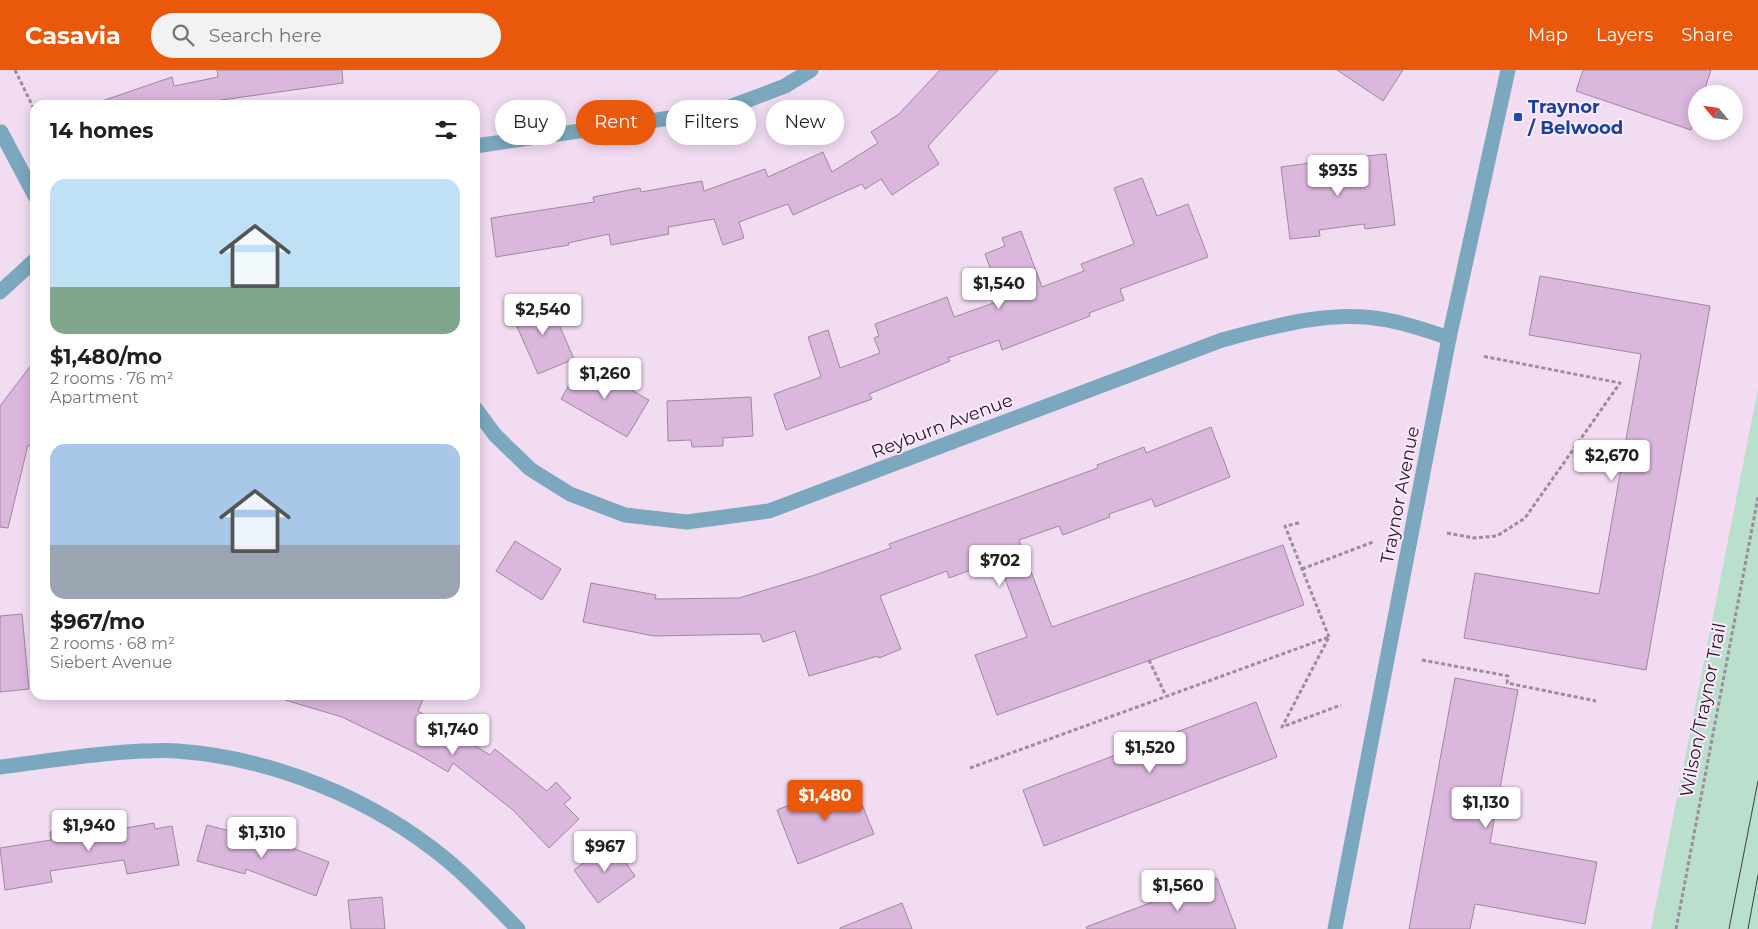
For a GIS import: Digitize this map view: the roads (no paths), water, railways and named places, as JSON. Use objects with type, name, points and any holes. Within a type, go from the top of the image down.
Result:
[{"type":"street","points":[[480,145],[719,112],[785,86],[811,70]]},
{"type":"street","name":"Traynor Avenue","points":[[1335,929],[1450,338],[1508,70]]},
{"type":"street","points":[[1,132],[30,187]]},
{"type":"street","points":[[0,292],[30,265]]},
{"type":"street","name":"Reyburn Avenue","points":[[480,414],[496,435],[530,469],[570,494],[625,515],[687,522],[768,511],[1212,343],[1274,326],[1339,317],[1385,320],[1450,338]]},
{"type":"street","points":[[0,767],[106,752],[176,750],[228,757],[279,771],[325,788],[367,807],[408,831],[481,890],[518,929]]},
{"type":"tram line","points":[[1729,929],[1758,781]]},
{"type":"tram line","points":[[1748,929],[1758,875]]},
{"type":"place","name":"Traynor / Belwood","points":[[1518,117]]}]
